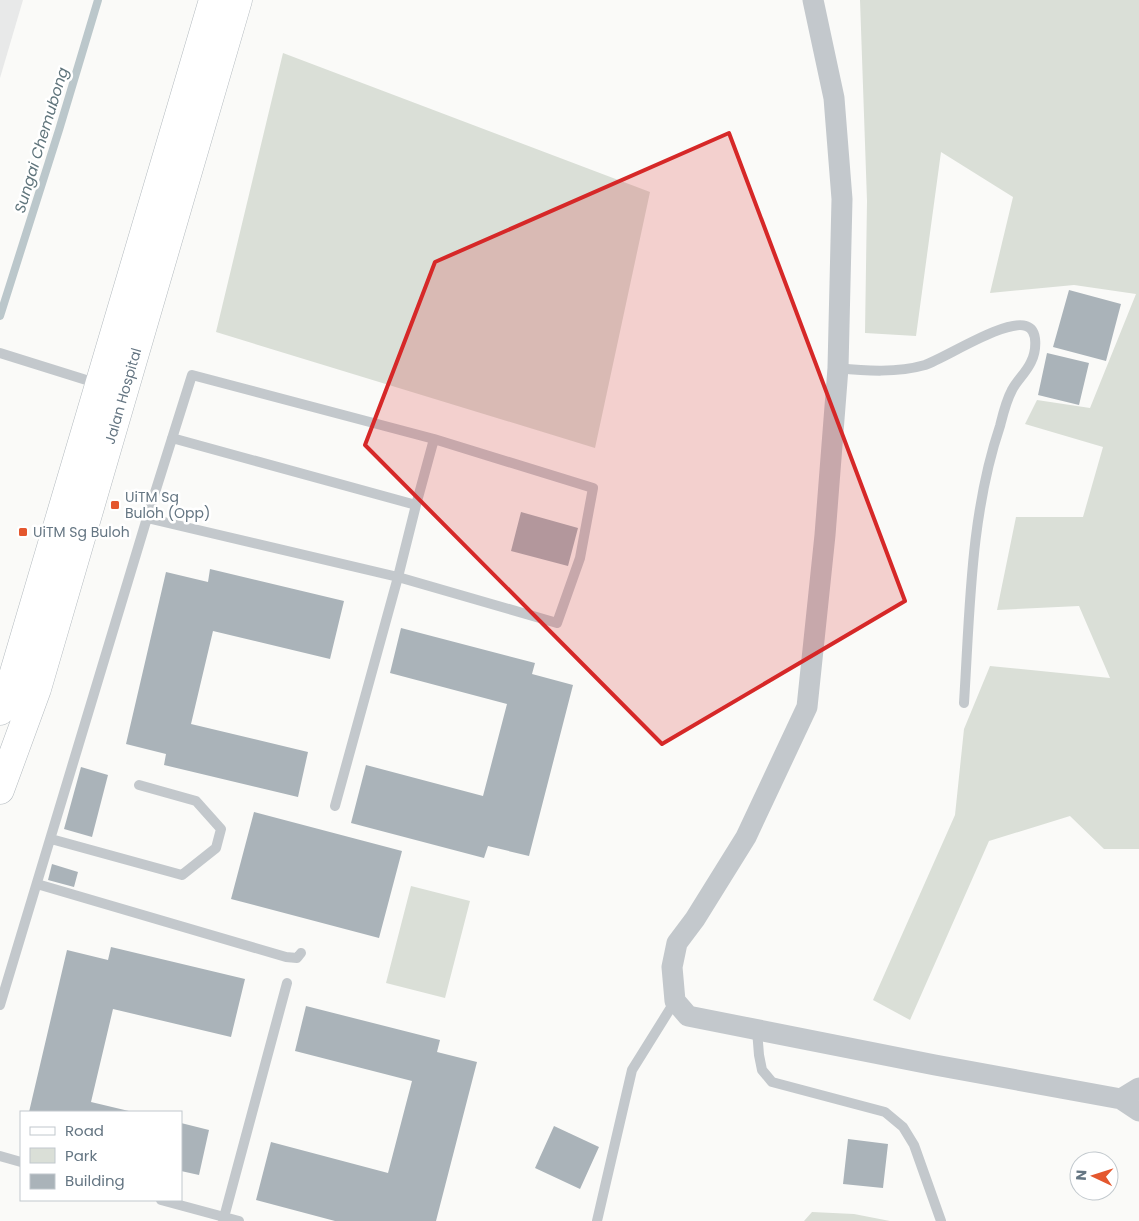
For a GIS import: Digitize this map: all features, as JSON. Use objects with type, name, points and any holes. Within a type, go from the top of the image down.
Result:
[{"type":"main road","name":"Jalan Hospital","points":[[0,790],[38,688],[112,387],[213,0]]},
{"type":"main road","name":"Jalan Hospital","points":[[0,711],[112,387],[238,0]]},
{"type":"street","points":[[813,0],[834,98],[842,199],[838,368],[825,535],[807,707],[746,837],[695,919],[677,943],[672,966],[675,1000],[688,1016],[935,1065],[1130,1093],[1139,1111]]},
{"type":"lane","points":[[838,368],[861,371],[895,370],[923,365],[944,357],[984,335],[1015,326],[1024,325],[1032,329],[1035,335],[1032,361],[1011,392],[998,430],[987,473],[973,548],[964,703]]},
{"type":"lane","points":[[0,353],[112,387]]},
{"type":"lane","points":[[0,1005],[147,518],[192,375],[434,439],[593,488],[580,558],[557,623],[398,577],[147,518]]},
{"type":"lane","points":[[172,438],[416,505]]},
{"type":"lane","points":[[335,806],[434,439]]},
{"type":"lane","points":[[51,840],[182,875],[216,848],[221,829],[196,801],[140,784]]},
{"type":"lane","points":[[37,884],[286,957],[297,958],[301,953]]},
{"type":"lane","points":[[223,1219],[287,983]]},
{"type":"lane","points":[[597,1221],[632,1070],[675,1000]]},
{"type":"lane","points":[[757,1030],[758,1055],[762,1070],[772,1082],[885,1112],[903,1126],[914,1145],[941,1221]]},
{"type":"lane","points":[[0,1156],[20,1162]]},
{"type":"lane","points":[[164,1201],[223,1219],[240,1221]]},
{"type":"highlighted area","points":[[729,133],[905,601],[662,744],[365,445],[435,262]]},
{"type":"shaded area","points":[[0,0],[23,0],[0,78]]},
{"type":"green space","points":[[860,0],[1139,0],[1139,849],[1104,849],[1070,816],[989,841],[910,1020],[873,1000],[955,815],[964,729],[990,666],[1110,678],[1079,606],[997,610],[1016,517],[1083,517],[1103,447],[1025,424],[1037,400],[1090,408],[1136,294],[1074,285],[990,293],[1013,197],[941,152],[916,336],[865,333],[867,201]]},
{"type":"green space","points":[[283,53],[650,192],[595,448],[216,332]]},
{"type":"green space","points":[[411,886],[470,901],[445,998],[386,983]]},
{"type":"green space","points":[[812,1212],[854,1214],[890,1221],[804,1221]]},
{"type":"building","points":[[1069,290],[1121,304],[1106,361],[1053,347]]},
{"type":"building","points":[[1047,353],[1089,363],[1079,405],[1038,395]]},
{"type":"building","points":[[521,512],[578,528],[568,566],[511,551]]},
{"type":"building","points":[[210,569],[344,601],[330,659],[213,631],[191,724],[308,752],[298,797],[164,765],[166,754],[126,744],[166,572],[208,582]]},
{"type":"building","points":[[401,628],[535,663],[532,674],[573,685],[529,856],[488,846],[484,858],[351,823],[366,765],[483,796],[507,704],[390,673]]},
{"type":"building","points":[[81,767],[108,775],[92,837],[64,829]]},
{"type":"building","points":[[254,812],[402,851],[379,938],[231,899]]},
{"type":"building","points":[[52,864],[78,872],[74,887],[48,880]]},
{"type":"building","points":[[111,947],[245,979],[231,1037],[113,1009],[91,1102],[129,1111],[29,1111],[67,950],[108,960]]},
{"type":"building","points":[[306,1006],[440,1040],[437,1052],[477,1062],[436,1221],[335,1221],[256,1200],[271,1142],[388,1173],[412,1081],[295,1051]]},
{"type":"building","points":[[182,1123],[209,1130],[199,1175],[182,1171]]},
{"type":"building","points":[[554,1126],[599,1147],[580,1189],[535,1168]]},
{"type":"building","points":[[848,1139],[888,1144],[883,1188],[843,1184]]},
{"type":"waterway","name":"Sungai Chemubong","points":[[0,316],[98,0]]},
{"type":"place","name":"UiTM Sg Buloh (Opp)","points":[[115,505]]},
{"type":"place","name":"UiTM Sg Buloh","points":[[23,532]]}]
